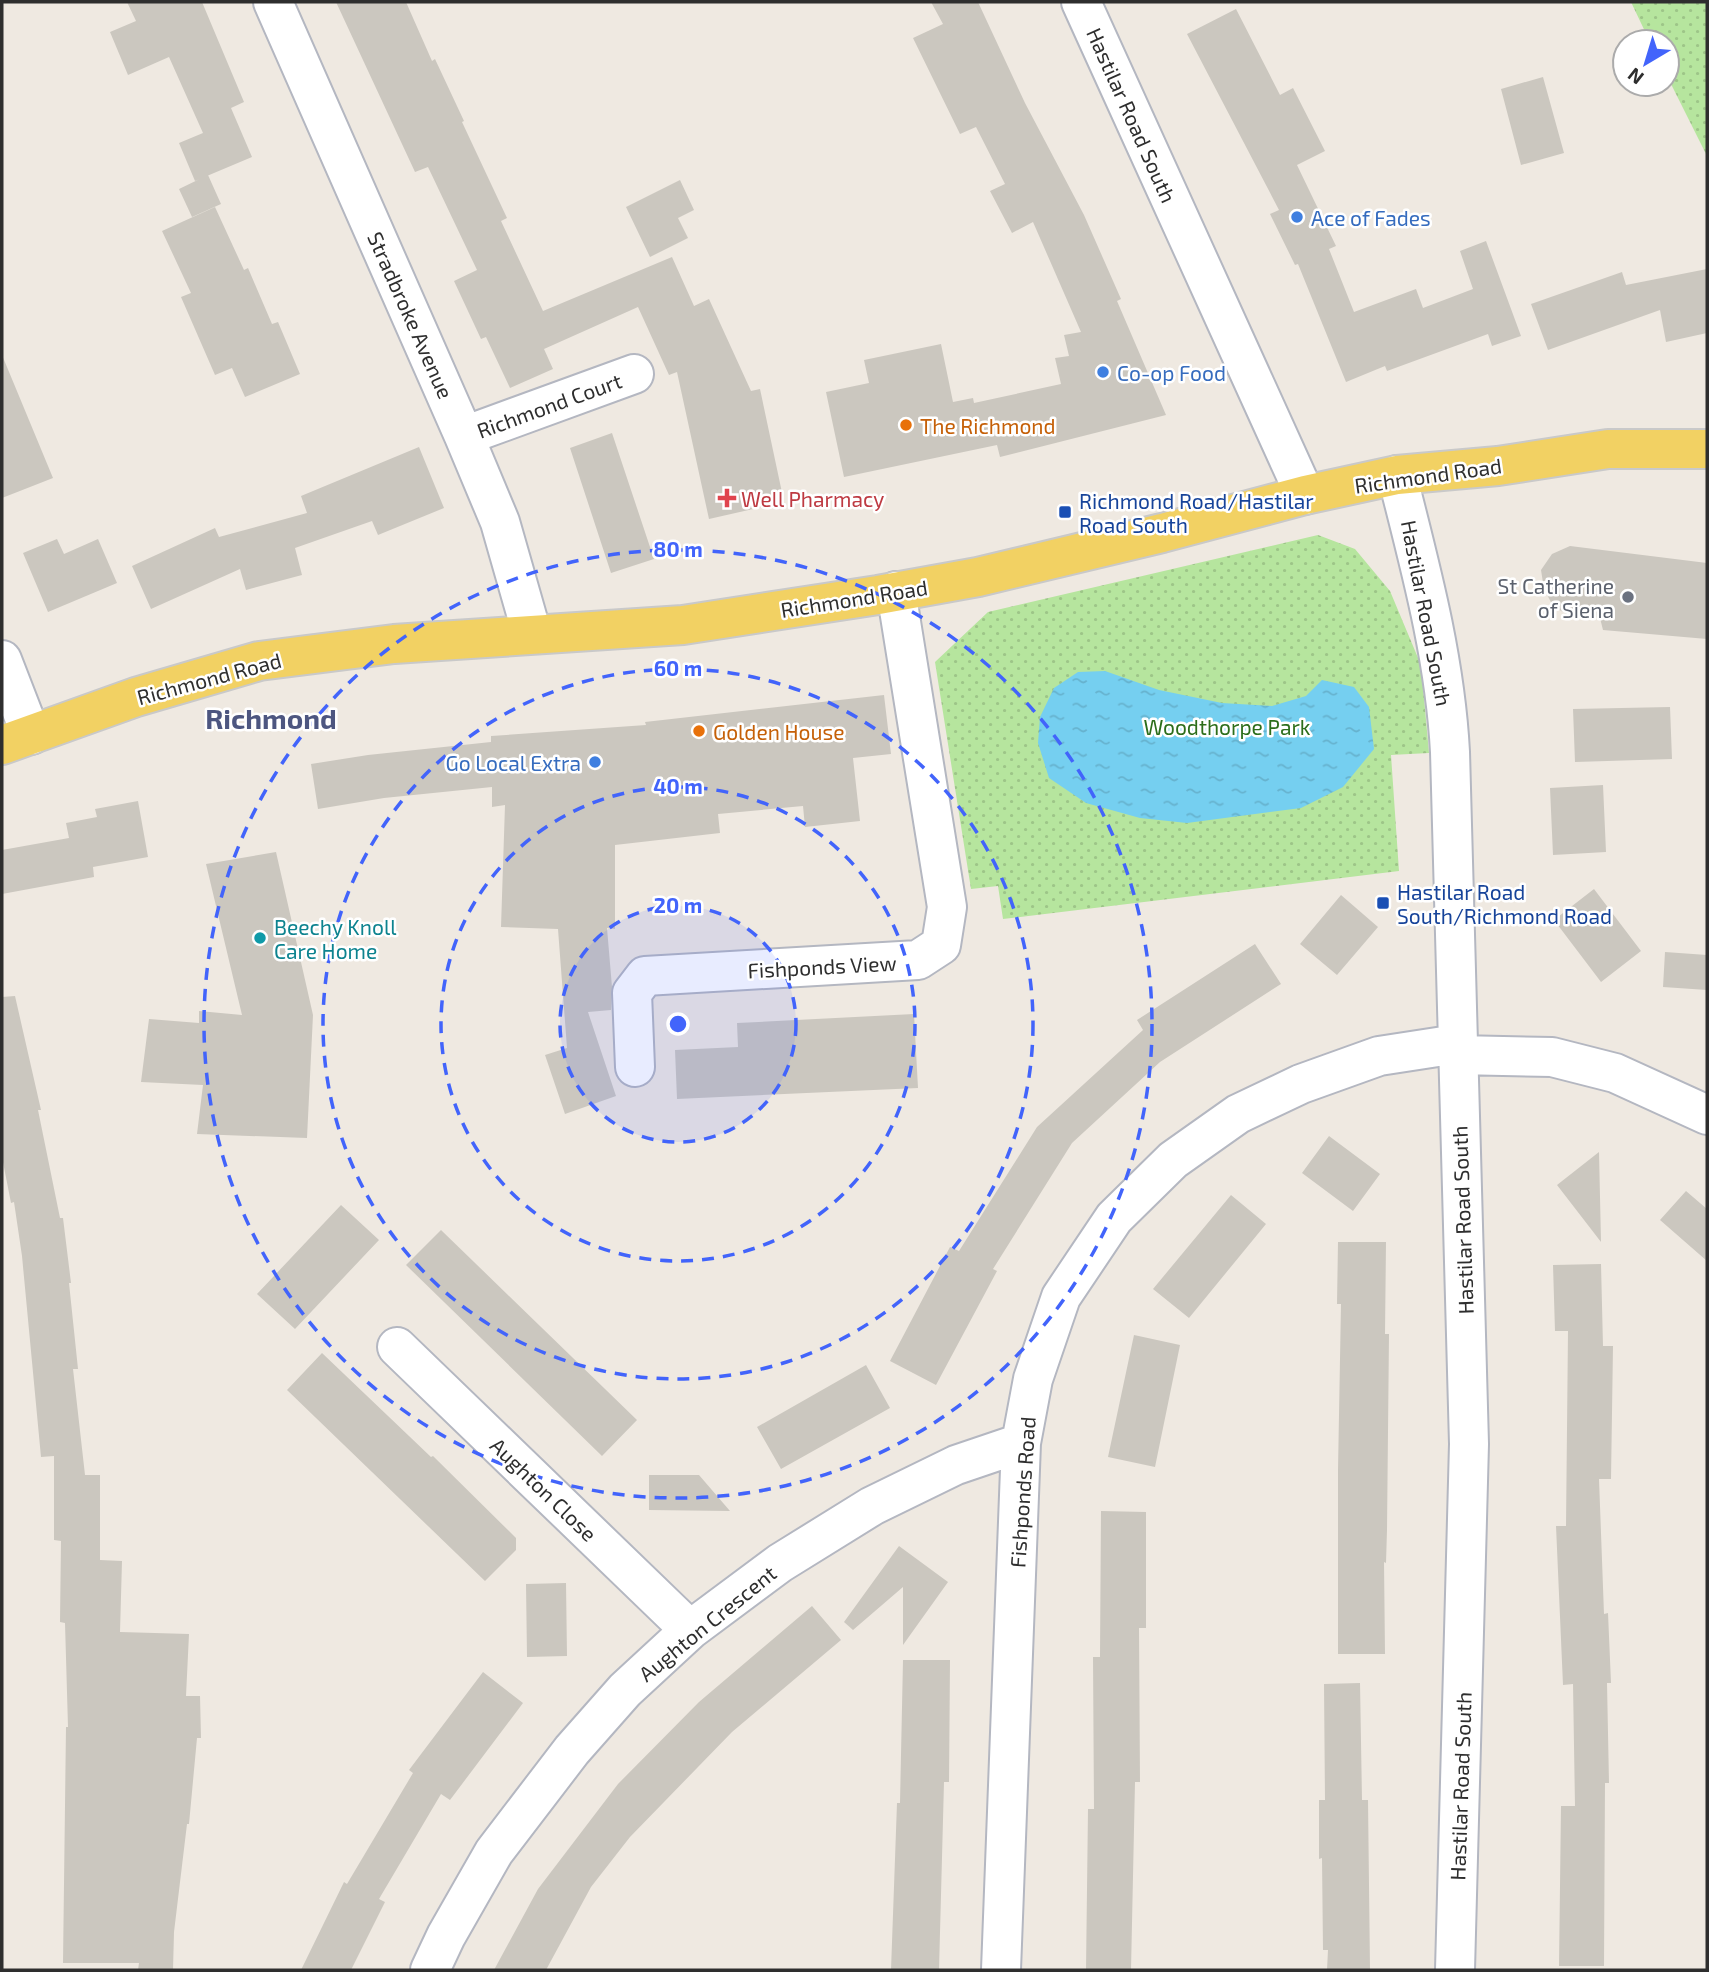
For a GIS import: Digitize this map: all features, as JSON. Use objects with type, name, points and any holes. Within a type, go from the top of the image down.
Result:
[{"type":"main road","name":"Richmond Road","points":[[16,740],[136,697],[259,661],[394,644],[683,625],[997,573],[1305,495],[1397,475],[1498,466],[1608,449],[1707,449]]},
{"type":"street","name":"Stradbroke Avenue","points":[[273,2],[500,522],[532,634]]},
{"type":"street","name":"Hastilar Road South","points":[[1081,2],[1305,495]]},
{"type":"street","name":"Richmond Court","points":[[464,436],[634,374]]},
{"type":"street","name":"Hastilar Road South","points":[[1397,475],[1433,623],[1446,696],[1450,752],[1469,1444],[1455,1970]]},
{"type":"street","name":"Fishponds View","points":[[635,1067],[632,993],[645,976],[918,961],[941,945],[947,907],[896,591]]},
{"type":"street","points":[[2,660],[16,740]]},
{"type":"street","name":"Fishponds Road","points":[[1001,1970],[1021,1443],[1033,1380],[1061,1297],[1114,1218],[1173,1160],[1238,1114],[1301,1084],[1379,1056],[1457,1050],[1552,1057],[1615,1073],[1706,1113]]},
{"type":"street","name":"Aughton Close","points":[[397,1347],[691,1630]]},
{"type":"street","name":"Aughton Crescent","points":[[430,1970],[446,1936],[494,1852],[572,1750],[625,1690],[691,1630],[780,1563],[872,1506],[956,1465],[1021,1443]]},
{"type":"green space","points":[[1631,2],[1707,2],[1707,156],[1678,98],[1681,98],[1681,28],[1643,28]]},
{"type":"green space","name":"Woodthorpe Park","points":[[1318,535],[1355,549],[1390,591],[1421,665],[1429,753],[1391,755],[1399,871],[1003,919],[998,886],[971,889],[935,662],[988,612]]},
{"type":"water","points":[[1105,671],[1159,690],[1222,703],[1272,706],[1306,696],[1322,680],[1354,687],[1369,707],[1374,749],[1343,787],[1301,808],[1187,823],[1140,818],[1086,803],[1049,778],[1038,743],[1040,717],[1054,688],[1078,672]]},
{"type":"building","points":[[127,2],[202,2],[244,102],[231,108],[252,157],[195,181],[179,143],[203,133],[169,57],[128,75],[110,32],[136,21]]},
{"type":"building","points":[[336,2],[406,2],[432,61],[435,59],[464,121],[462,122],[507,218],[501,221],[543,311],[672,257],[694,306],[709,299],[751,391],[760,389],[784,502],[709,519],[677,372],[669,375],[638,307],[544,349],[553,369],[510,388],[486,337],[481,339],[454,281],[477,270],[428,167],[415,172]]},
{"type":"building","points":[[931,2],[978,2],[1025,103],[1084,215],[1121,299],[1117,301],[1166,415],[1000,457],[997,445],[844,477],[826,392],[869,383],[864,360],[941,344],[953,402],[973,398],[974,403],[1061,384],[1055,358],[1069,356],[1064,335],[1081,332],[1033,222],[1012,233],[990,191],[1005,184],[976,127],[960,134],[913,38],[943,24]]},
{"type":"building","points":[[1236,9],[1280,95],[1293,88],[1325,151],[1297,165],[1336,246],[1329,249],[1354,312],[1416,289],[1423,308],[1473,289],[1460,251],[1486,241],[1521,336],[1492,346],[1488,334],[1387,371],[1385,366],[1346,382],[1298,264],[1295,265],[1270,214],[1279,210],[1187,34]]},
{"type":"building","points":[[1543,77],[1564,153],[1521,165],[1501,89]]},
{"type":"building","points":[[208,175],[221,204],[192,217],[179,189]]},
{"type":"building","points":[[680,180],[694,210],[678,218],[688,238],[650,257],[626,207]]},
{"type":"building","points":[[215,207],[244,270],[248,268],[272,324],[278,322],[300,374],[245,397],[232,368],[215,375],[181,297],[191,293],[162,231]]},
{"type":"building","points":[[1707,269],[1707,333],[1666,342],[1660,310],[1548,350],[1531,304],[1622,272],[1626,285]]},
{"type":"building","points":[[2,355],[53,478],[2,498]]},
{"type":"building","points":[[612,433],[654,559],[611,573],[570,448]]},
{"type":"building","points":[[419,447],[444,508],[378,535],[372,521],[295,548],[302,575],[246,590],[240,569],[151,609],[132,566],[215,528],[219,537],[307,513],[301,496]]},
{"type":"building","points":[[57,539],[64,554],[98,539],[117,583],[48,612],[23,553]]},
{"type":"building","name":"St Catherine of Siena","points":[[1570,546],[1707,563],[1707,639],[1603,630],[1600,618],[1568,615],[1553,606],[1544,589],[1541,570],[1552,554]]},
{"type":"building","points":[[884,695],[891,754],[853,758],[860,821],[805,827],[803,806],[718,814],[720,833],[615,845],[615,929],[607,928],[612,987],[611,1010],[588,1012],[616,1096],[565,1114],[545,1055],[567,1048],[558,929],[501,927],[505,805],[492,807],[492,787],[384,798],[318,809],[311,764],[491,742],[491,736],[646,725],[645,722]]},
{"type":"building","points":[[1670,707],[1672,759],[1575,762],[1573,709]]},
{"type":"building","points":[[1603,785],[1606,852],[1553,855],[1550,788]]},
{"type":"building","points":[[138,801],[148,857],[93,867],[94,877],[2,894],[2,850],[69,838],[66,823],[97,817],[95,809]]},
{"type":"building","name":"Beechy Knoll Care Home","points":[[276,852],[313,1015],[307,1138],[197,1134],[203,1085],[141,1082],[149,1019],[199,1023],[199,1011],[242,1015],[206,864]]},
{"type":"building","points":[[1594,889],[1641,951],[1601,982],[1554,920]]},
{"type":"building","points":[[1341,895],[1378,927],[1337,975],[1300,944]]},
{"type":"building","points":[[1255,944],[1281,984],[1160,1062],[1072,1143],[993,1269],[997,1271],[936,1385],[890,1361],[950,1247],[959,1251],[1037,1127],[1143,1030],[1137,1020]]},
{"type":"building","points":[[1665,952],[1707,955],[1707,990],[1663,987]]},
{"type":"building","points":[[15,996],[41,1110],[38,1110],[60,1218],[63,1218],[78,1369],[73,1369],[85,1475],[100,1475],[100,1560],[122,1561],[120,1632],[189,1634],[186,1696],[200,1696],[201,1738],[197,1738],[189,1824],[174,1932],[173,1970],[138,1970],[139,1963],[63,1963],[68,1727],[65,1623],[60,1622],[61,1541],[54,1540],[54,1456],[41,1457],[22,1256],[14,1202],[11,1203],[2,1157],[2,997]]},
{"type":"building","points":[[914,1014],[918,1088],[677,1099],[675,1050],[738,1047],[737,1023]]},
{"type":"building","points":[[1329,1136],[1380,1174],[1353,1211],[1302,1173]]},
{"type":"building","points":[[1599,1152],[1601,1242],[1557,1185]]},
{"type":"building","points":[[1686,1191],[1707,1209],[1707,1261],[1660,1220]]},
{"type":"building","points":[[1231,1195],[1266,1224],[1189,1318],[1153,1289]]},
{"type":"building","points":[[341,1205],[379,1240],[295,1329],[257,1294]]},
{"type":"building","points":[[441,1230],[637,1420],[602,1456],[406,1265]]},
{"type":"building","points":[[1338,1242],[1386,1242],[1385,1334],[1389,1334],[1387,1530],[1386,1563],[1384,1562],[1385,1654],[1338,1654],[1341,1304],[1337,1304]]},
{"type":"building","points":[[1601,1264],[1603,1346],[1613,1346],[1611,1479],[1599,1479],[1604,1614],[1608,1613],[1611,1683],[1607,1683],[1609,1783],[1605,1783],[1604,1966],[1559,1966],[1561,1806],[1575,1806],[1573,1684],[1563,1685],[1556,1526],[1566,1526],[1568,1331],[1555,1331],[1553,1265]]},
{"type":"building","points":[[1134,1335],[1180,1345],[1155,1467],[1108,1457]]},
{"type":"building","points":[[322,1353],[516,1538],[516,1550],[485,1581],[287,1390]]},
{"type":"building","points":[[866,1365],[890,1408],[781,1469],[757,1427]]},
{"type":"building","points":[[649,1475],[699,1475],[730,1511],[649,1510]]},
{"type":"building","points":[[1101,1511],[1146,1512],[1146,1628],[1139,1628],[1140,1782],[1135,1782],[1131,1970],[1086,1970],[1088,1809],[1094,1809],[1093,1657],[1100,1657]]},
{"type":"building","points":[[899,1546],[948,1582],[903,1645],[903,1587],[853,1630],[844,1622]]},
{"type":"building","points":[[566,1583],[567,1656],[527,1657],[526,1584]]},
{"type":"building","points":[[812,1606],[841,1640],[732,1732],[630,1837],[591,1887],[546,1970],[494,1970],[538,1889],[618,1784],[699,1702]]},
{"type":"building","points":[[903,1660],[950,1660],[949,1782],[944,1782],[939,1970],[891,1970],[897,1803],[900,1803]]},
{"type":"building","points":[[483,1672],[523,1703],[450,1800],[441,1794],[379,1899],[385,1902],[351,1970],[301,1970],[344,1882],[347,1884],[413,1773],[409,1770]]},
{"type":"building","points":[[1360,1683],[1362,1800],[1368,1800],[1370,1970],[1327,1970],[1328,1950],[1323,1950],[1322,1858],[1319,1859],[1319,1800],[1325,1800],[1324,1684]]},
{"type":"place","name":"Ace of Fades","points":[[1297,217]]},
{"type":"place","name":"Co-op Food","points":[[1103,372]]},
{"type":"place","name":"The Richmond","points":[[906,425]]},
{"type":"place","name":"Well Pharmacy","points":[[727,498]]},
{"type":"place","name":"Richmond Road/Hastilar Road South","points":[[1065,512]]},
{"type":"place","name":"St Catherine of Siena","points":[[1628,597]]},
{"type":"place","name":"Golden House","points":[[699,731]]},
{"type":"place","name":"Go Local Extra","points":[[595,762]]},
{"type":"place","name":"Hastilar Road South/Richmond Road","points":[[1383,903]]},
{"type":"place","name":"Beechy Knoll Care Home","points":[[260,938]]},
{"type":"district","name":"Richmond","points":[[271,718]]}]
